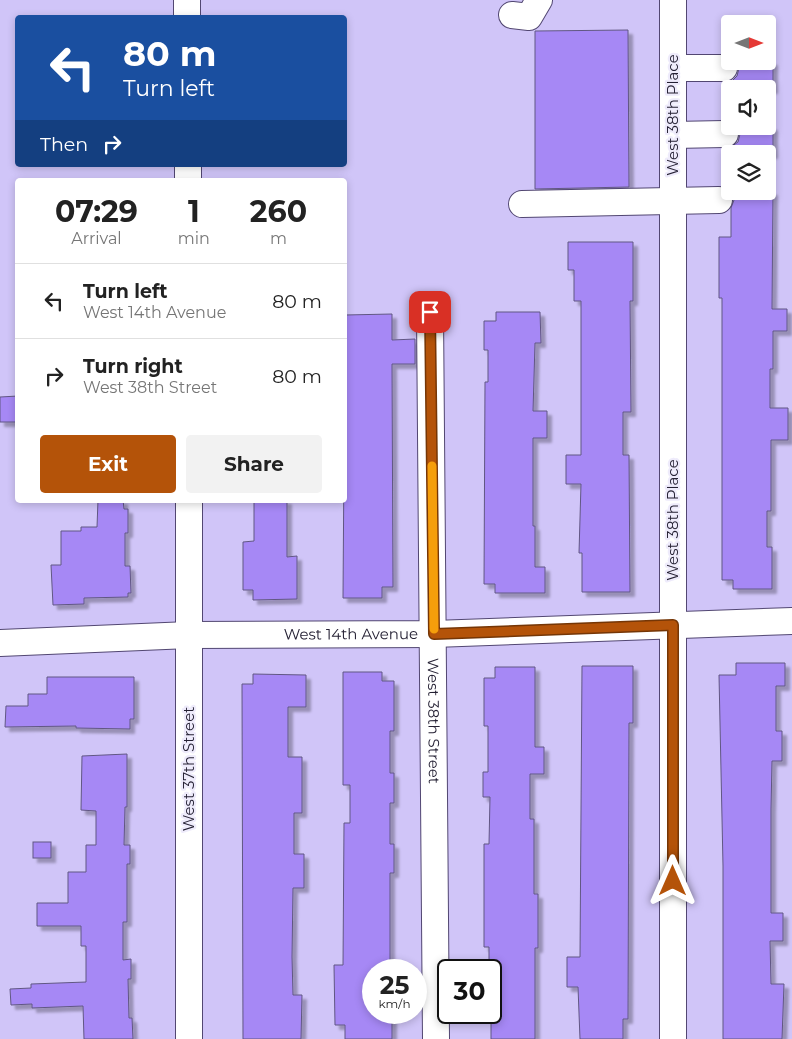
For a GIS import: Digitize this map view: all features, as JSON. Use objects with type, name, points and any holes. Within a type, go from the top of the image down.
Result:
[{"type":"street","points":[[187,0],[187,15]]},
{"type":"street","points":[[512,15],[529,17],[539,0]]},
{"type":"street","name":"West 38th Place","points":[[673,0],[673,1039]]},
{"type":"street","points":[[673,68],[721,68]]},
{"type":"street","points":[[673,135],[721,134]]},
{"type":"street","points":[[522,204],[719,200]]},
{"type":"street","name":"West 38th Street","points":[[430,312],[436,1039]]},
{"type":"street","name":"West 37th Street","points":[[189,503],[189,1039]]},
{"type":"street","name":"West 14th Avenue","points":[[0,643],[189,636],[434,634],[792,622]]},
{"type":"building","points":[[628,30],[629,187],[535,189],[535,31]]},
{"type":"building","points":[[738,70],[773,70],[773,80],[733,80],[737,76]]},
{"type":"building","points":[[740,135],[773,135],[773,145],[734,145],[738,142]]},
{"type":"building","points":[[734,200],[773,200],[772,309],[787,309],[787,331],[773,331],[773,369],[770,369],[770,408],[788,408],[788,440],[771,440],[771,511],[767,511],[767,547],[772,547],[772,589],[733,589],[733,580],[722,580],[722,298],[719,298],[719,237],[731,237],[731,208]]},
{"type":"building","points":[[568,242],[633,242],[633,301],[630,301],[631,412],[623,412],[623,455],[629,455],[630,592],[582,592],[582,553],[579,553],[581,484],[566,484],[566,455],[581,455],[581,301],[574,301],[574,270],[568,270]]},
{"type":"building","points":[[496,312],[540,312],[541,343],[535,343],[533,411],[547,411],[547,438],[533,438],[533,526],[535,526],[535,567],[545,567],[545,593],[495,593],[495,584],[484,584],[485,382],[488,382],[488,350],[484,350],[484,321],[496,321]]},
{"type":"building","points":[[392,314],[392,340],[415,339],[415,364],[392,364],[393,587],[382,587],[382,598],[343,598],[344,503],[347,503],[347,315]]},
{"type":"building","points":[[15,396],[15,422],[0,422],[0,397]]},
{"type":"building","points":[[98,503],[123,503],[124,509],[128,509],[128,533],[125,533],[125,566],[130,566],[131,593],[128,593],[128,597],[84,598],[84,604],[53,605],[51,565],[61,565],[61,531],[81,531],[81,527],[97,527]]},
{"type":"building","points":[[254,503],[287,503],[287,557],[297,556],[297,599],[253,600],[253,590],[243,590],[243,542],[254,541]]},
{"type":"building","points":[[736,663],[785,663],[785,686],[776,686],[776,731],[782,731],[782,761],[772,761],[771,809],[771,913],[783,913],[783,941],[770,941],[771,984],[784,984],[782,1039],[723,1039],[723,866],[719,675],[736,675]]},
{"type":"building","points":[[582,666],[633,666],[633,723],[629,723],[628,1019],[623,1019],[623,1039],[580,1039],[578,987],[567,987],[567,957],[580,957]]},
{"type":"building","points":[[495,667],[535,667],[535,747],[544,747],[544,774],[530,774],[530,819],[534,819],[534,894],[538,894],[538,948],[535,948],[535,1039],[491,1039],[491,1024],[502,1024],[502,959],[489,959],[489,947],[484,947],[484,844],[489,844],[490,797],[483,797],[483,772],[488,772],[488,726],[484,726],[484,678],[495,678]]},
{"type":"building","points":[[343,672],[382,672],[382,681],[394,681],[394,731],[390,731],[390,773],[394,773],[394,803],[390,803],[390,844],[394,844],[394,873],[390,873],[390,959],[362,959],[362,1024],[392,1024],[392,1039],[345,1039],[345,1025],[335,1025],[334,965],[343,965],[344,823],[350,823],[350,785],[343,785]]},
{"type":"building","points":[[253,674],[306,675],[306,707],[288,707],[288,757],[302,757],[302,813],[294,813],[294,854],[304,854],[304,888],[293,888],[292,957],[293,995],[302,995],[301,1039],[243,1039],[242,684],[253,684]]},
{"type":"building","points":[[47,677],[134,677],[134,719],[130,719],[130,729],[76,728],[76,726],[5,727],[6,706],[28,706],[28,694],[47,694]]},
{"type":"building","points":[[127,754],[127,807],[125,807],[124,845],[130,845],[130,864],[127,864],[127,922],[123,922],[123,960],[131,959],[131,979],[128,979],[129,1018],[132,1018],[133,1039],[84,1039],[83,1006],[32,1008],[32,1004],[11,1005],[10,989],[31,988],[31,984],[86,982],[86,946],[81,946],[81,926],[37,926],[37,903],[68,903],[68,872],[86,872],[86,845],[96,845],[96,811],[81,810],[82,756]]},
{"type":"building","points":[[33,842],[51,842],[51,858],[33,858]]},
{"type":"slow traffic","points":[[432,466],[434,629]]},
{"type":"route","points":[[430,312],[434,634],[673,625],[673,881]]}]
